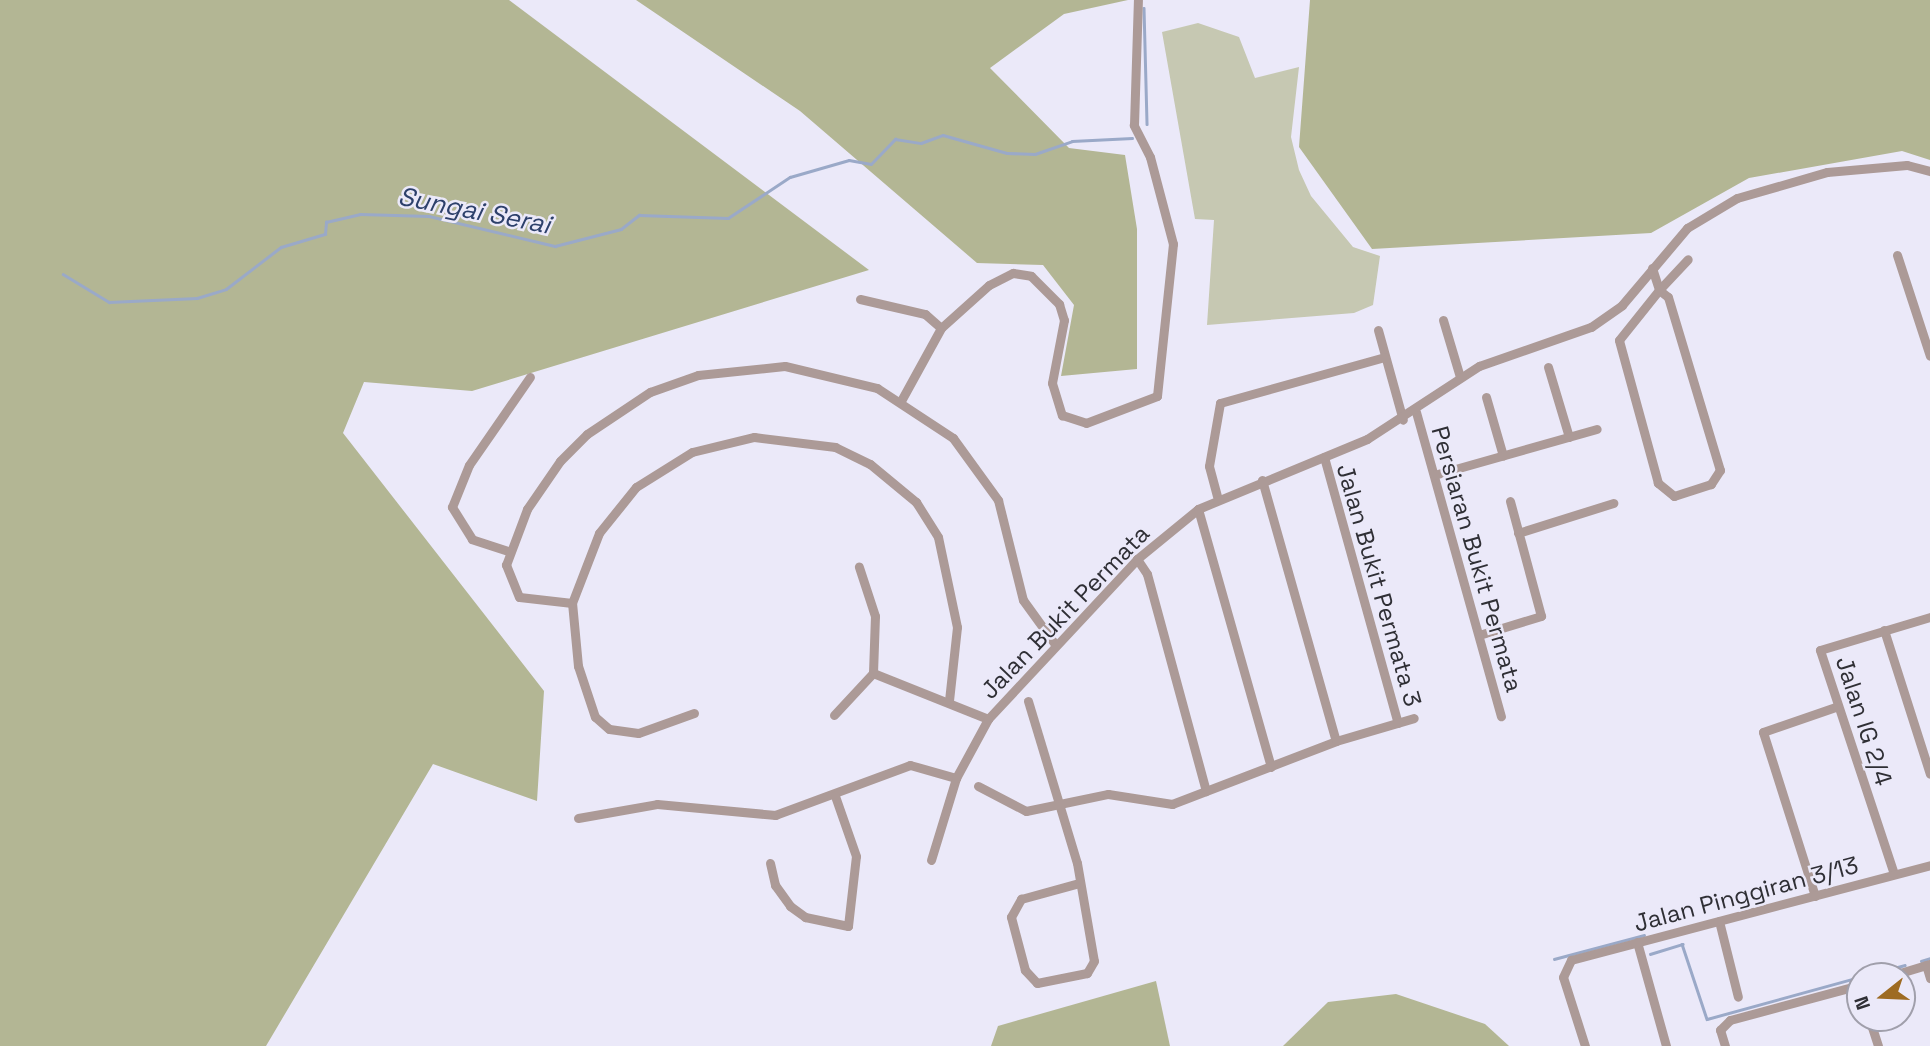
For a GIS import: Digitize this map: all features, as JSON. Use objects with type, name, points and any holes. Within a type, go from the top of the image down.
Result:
[{"type":"street","points":[[902,400],[941,328],[998,278],[1031,276],[1059,304],[1064,320],[1052,383],[1062,415],[1086,423],[1157,396],[1174,244],[1150,157],[1134,125],[1138,0]]},
{"type":"street","name":"Jalan Bukit Permata","points":[[931,860],[956,778],[988,719],[1054,643],[1136,559],[1198,509],[1217,496],[1324,457],[1403,420],[1460,377],[1591,327],[1622,305],[1687,228],[1737,198],[1827,172],[1907,165],[1930,171]]},
{"type":"street","points":[[1897,256],[1930,356]]},
{"type":"street","points":[[1652,268],[1660,290],[1668,297],[1720,470],[1711,484],[1666,494],[1619,340],[1660,290],[1688,259]]},
{"type":"street","points":[[860,299],[925,314],[941,328]]},
{"type":"street","points":[[1443,320],[1460,377]]},
{"type":"street","points":[[1378,330],[1403,420]]},
{"type":"street","points":[[1217,496],[1209,466],[1220,403],[1385,357]]},
{"type":"street","points":[[572,603],[519,597],[508,579],[508,551],[542,484],[578,443],[628,404],[670,384],[727,370],[785,366],[847,377],[902,400],[953,438],[989,482],[1006,520],[1023,600],[1054,643]]},
{"type":"street","points":[[1548,368],[1569,437]]},
{"type":"street","points":[[508,551],[472,539],[452,507],[469,465],[530,377]]},
{"type":"street","points":[[1486,397],[1503,456]]},
{"type":"street","name":"Persiaran Bukit Permata","points":[[1416,412],[1501,716]]},
{"type":"street","points":[[1434,474],[1597,429]]},
{"type":"street","points":[[694,713],[638,733],[609,729],[595,717],[578,666],[572,603],[587,555],[610,516],[665,467],[739,438],[794,439],[835,447],[906,491],[937,537],[957,627],[949,701]]},
{"type":"street","name":"Jalan Bukit Permata 3","points":[[1324,457],[1398,723]]},
{"type":"street","points":[[1262,480],[1336,741]]},
{"type":"street","points":[[1479,635],[1541,616],[1510,501]]},
{"type":"street","points":[[1518,533],[1613,503]]},
{"type":"street","points":[[1198,509],[1271,767]]},
{"type":"street","points":[[1136,559],[1147,575],[1206,791]]},
{"type":"street","points":[[834,715],[873,673],[875,616],[859,567]]},
{"type":"street","name":"Jalan IG 2/4","points":[[1894,874],[1820,650],[1930,617]]},
{"type":"street","points":[[1884,630],[1930,774]]},
{"type":"street","points":[[873,673],[949,701],[988,719]]},
{"type":"street","points":[[1028,701],[1061,805],[1076,884],[1092,969],[1037,983],[1025,971],[1011,917],[1021,899],[1076,884]]},
{"type":"street","points":[[1815,896],[1763,732],[1838,706]]},
{"type":"street","points":[[978,786],[1026,811],[1108,794],[1172,804],[1336,741],[1414,718]]},
{"type":"street","points":[[578,818],[657,804],[775,815],[835,796],[910,765],[956,778]]},
{"type":"street","points":[[770,863],[775,885],[790,906],[804,917],[848,926],[856,856],[835,796]]},
{"type":"street","name":"Jalan Pinggiran 3/13","points":[[1585,1046],[1563,977],[1571,960],[1930,865]]},
{"type":"street","points":[[1719,921],[1738,996]]},
{"type":"street","points":[[1637,942],[1666,1046]]},
{"type":"street","points":[[1928,965],[1930,978]]},
{"type":"street","points":[[1725,1046],[1720,1030],[1730,1020],[1846,990]]},
{"type":"green space","points":[[0,0],[509,0],[869,270],[472,391],[364,382],[343,433],[544,691],[537,801],[433,764],[266,1046],[0,1046]]},
{"type":"green space","points":[[636,0],[1128,0],[1064,14],[990,68],[1069,148],[1125,155],[1137,229],[1137,369],[1061,376],[1074,305],[1043,265],[977,263],[800,111]]},
{"type":"green space","points":[[1310,0],[1930,0],[1930,160],[1902,151],[1749,178],[1651,233],[1372,249],[1299,147]]},
{"type":"green space","points":[[1198,23],[1239,37],[1255,78],[1299,67],[1291,137],[1299,170],[1311,196],[1353,247],[1380,256],[1373,305],[1354,313],[1207,325],[1214,220],[1195,219],[1162,32]]},
{"type":"green space","points":[[1156,981],[1170,1046],[991,1046],[998,1026]]},
{"type":"green space","points":[[1396,994],[1485,1024],[1509,1046],[1283,1046],[1328,1002]]},
{"type":"waterway","name":"Sungai Serai","points":[[1144,8],[1147,124]]},
{"type":"waterway","name":"Sungai Serai","points":[[63,274],[109,302],[197,298],[226,289],[281,247],[325,234],[326,222],[360,214],[429,216],[555,246],[621,229],[639,215],[728,218],[790,177],[849,160],[871,164],[895,139],[921,143],[943,135],[1007,153],[1035,154],[1072,141],[1132,138]]},
{"type":"waterway","points":[[1554,959],[1644,935]]},
{"type":"waterway","points":[[1650,954],[1682,944],[1707,1019],[1846,981]]},
{"type":"waterway","points":[[1921,961],[1930,958]]}]
